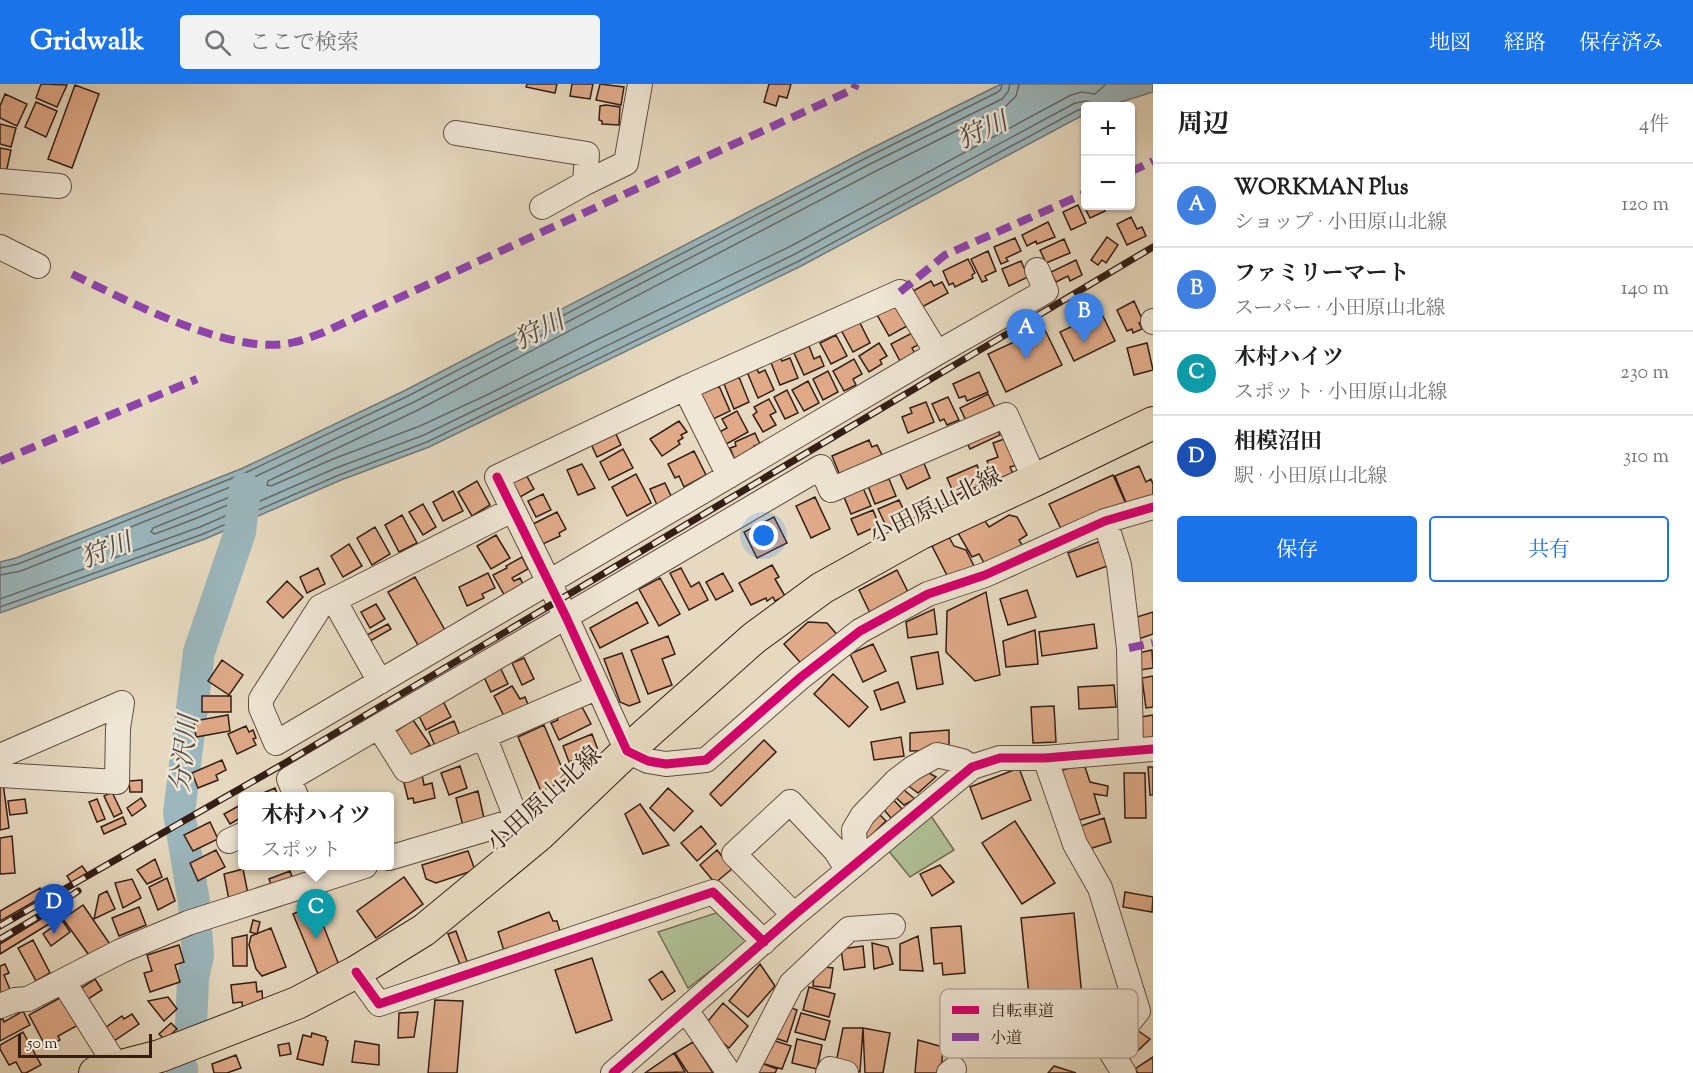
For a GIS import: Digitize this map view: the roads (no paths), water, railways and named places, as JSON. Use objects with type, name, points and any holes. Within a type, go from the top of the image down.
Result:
[{"type":"main road","name":"小田原山北線","points":[[106,1070],[160,1056],[297,1004],[356,972],[424,930],[539,835],[627,751],[754,638],[822,588],[921,532],[1153,423]]},
{"type":"street","points":[[542,207],[626,163],[640,84]]},
{"type":"street","points":[[456,133],[587,154],[585,183]]},
{"type":"street","points":[[0,181],[59,186]]},
{"type":"street","points":[[0,247],[38,266]]},
{"type":"street","points":[[512,510],[320,607],[261,699],[261,708],[276,743],[937,353],[1047,291],[1037,270]]},
{"type":"street","points":[[937,353],[900,292],[685,388],[497,477],[566,617],[627,751],[648,761],[666,764],[706,760],[801,677],[860,631],[928,594],[985,575],[1105,521],[1153,507]]},
{"type":"street","points":[[685,388],[729,476]]},
{"type":"street","points":[[294,792],[289,779],[821,467],[831,490],[1006,415],[1035,480]]},
{"type":"street","points":[[613,1073],[794,915],[972,767],[1000,758],[1045,758],[1142,749],[1119,566],[1105,521]]},
{"type":"street","points":[[334,600],[380,682]]},
{"type":"street","points":[[379,727],[406,770],[598,687]]},
{"type":"street","points":[[0,756],[122,703],[118,728],[117,782],[0,775]]},
{"type":"street","points":[[394,857],[517,820],[484,736]]},
{"type":"street","points":[[852,866],[854,830],[863,815],[896,781],[913,768],[937,755],[962,761],[972,767]]},
{"type":"street","points":[[1045,758],[1075,843],[1101,888],[1131,989]]},
{"type":"street","points":[[794,915],[734,854],[790,802],[852,866]]},
{"type":"street","points":[[0,1006],[15,1000],[28,999],[121,951],[188,923],[329,871]]},
{"type":"street","points":[[356,972],[379,1004],[713,892],[764,942]]},
{"type":"street","points":[[745,1073],[791,984],[849,928],[893,926]]},
{"type":"street","points":[[63,981],[106,1070]]},
{"type":"street","points":[[686,1010],[729,1073]]},
{"type":"street","points":[[1115,1058],[1124,1073]]},
{"type":"street","points":[[828,1073],[830,1069],[846,1073]]},
{"type":"water","name":"狩川","points":[[1001,84],[1153,84],[1153,92],[1121,102],[1081,102],[1081,116],[801,266],[429,447],[341,480],[205,539],[0,613],[0,562],[16,558],[243,468],[406,390],[864,152]]},
{"type":"waterway","name":"分沢川","points":[[191,1026],[193,978],[198,955],[194,902],[179,813],[199,652],[240,532],[245,489]]},
{"type":"railway","points":[[0,926],[285,763],[1153,247]]},
{"type":"railway","points":[[0,939],[78,891]]},
{"type":"place","name":"ファミリーマート","points":[[1084,343]]},
{"type":"place","name":"WORKMAN Plus","points":[[1026,359]]},
{"type":"place","name":"相模沼田","points":[[54,934]]},
{"type":"place","name":"木村ハイツ","points":[[316,939]]}]
